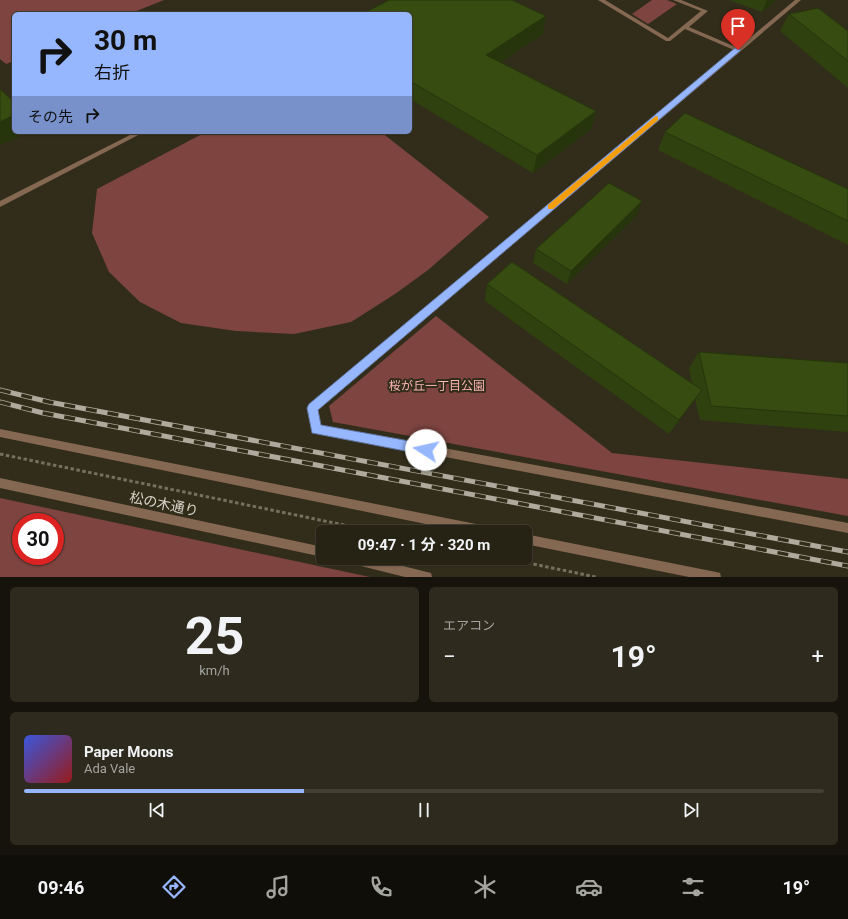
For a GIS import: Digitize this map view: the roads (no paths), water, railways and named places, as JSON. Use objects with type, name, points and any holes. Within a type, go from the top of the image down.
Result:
[{"type":"street","points":[[601,0],[668,40],[705,11],[676,0]]},
{"type":"street","points":[[798,0],[313,408],[316,429],[848,528]]},
{"type":"street","points":[[685,27],[738,50]]},
{"type":"street","points":[[0,204],[137,134]]},
{"type":"street","points":[[0,433],[457,525]]},
{"type":"street","name":"松の木通り","points":[[0,483],[316,551]]},
{"type":"street","points":[[532,540],[716,577]]},
{"type":"street","points":[[377,565],[426,577]]},
{"type":"railway","points":[[0,390],[49,402],[848,552]]},
{"type":"railway","points":[[0,402],[43,413],[848,566]]},
{"type":"park label","name":"桜が丘一丁目公園","points":[[437,386]]}]
